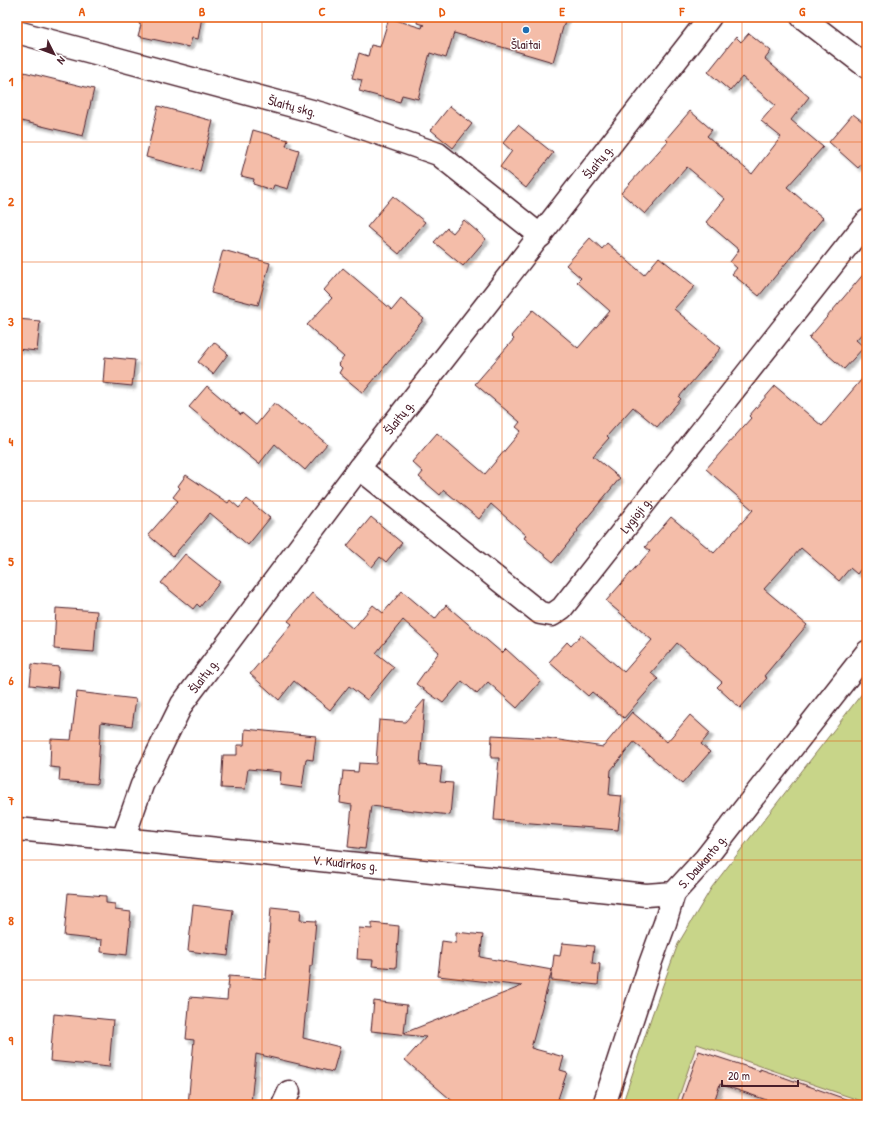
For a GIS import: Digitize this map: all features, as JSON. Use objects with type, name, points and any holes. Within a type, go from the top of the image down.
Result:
[{"type":"street","name":"Šlaitų g.","points":[[124,840],[142,784],[182,704],[359,468],[710,17]]},
{"type":"street","points":[[802,17],[867,67]]},
{"type":"street","name":"Šlaitų skg.","points":[[17,32],[323,114],[438,154],[540,236]]},
{"type":"street","name":"Lygioji g.","points":[[359,468],[540,613],[552,615],[562,608],[867,221]]},
{"type":"street","name":"S. Daukanto g.","points":[[604,1105],[650,964],[666,924],[674,893],[710,852],[867,652]]},
{"type":"street","name":"V. Kudirkos g.","points":[[17,829],[646,895],[674,893]]},
{"type":"shaded area","points":[[696,1044],[867,1103],[867,1105],[676,1105]]},
{"type":"green space","points":[[867,687],[867,1103],[697,1044],[676,1105],[622,1105],[652,1015],[678,944],[712,887]]},
{"type":"building","points":[[140,17],[202,17],[198,39],[192,38],[189,47],[138,36],[141,25],[139,24]]},
{"type":"building","points":[[418,17],[566,17],[553,62],[454,33],[446,58],[430,53],[418,99],[402,95],[400,102],[359,91],[362,80],[352,78],[359,53],[368,56],[371,45],[380,47],[389,18],[422,28],[424,25],[417,23]]},
{"type":"building","points":[[749,33],[771,51],[765,59],[809,97],[791,120],[823,147],[787,187],[823,218],[759,296],[732,274],[737,268],[730,262],[739,250],[706,222],[725,199],[687,167],[645,214],[621,193],[668,141],[666,139],[690,111],[712,130],[707,136],[752,174],[781,137],[761,121],[775,105],[742,77],[730,91],[708,72],[736,37],[741,42]]},
{"type":"building","points":[[24,72],[94,89],[83,136],[17,120],[17,100]]},
{"type":"building","points":[[158,106],[213,121],[200,171],[146,157]]},
{"type":"building","points":[[450,106],[472,124],[453,148],[431,130]]},
{"type":"building","points":[[853,114],[867,125],[867,158],[858,168],[829,142]]},
{"type":"building","points":[[518,125],[553,153],[526,188],[500,167],[512,151],[503,143]]},
{"type":"building","points":[[253,130],[288,140],[286,146],[299,150],[288,189],[274,185],[272,190],[253,184],[254,179],[241,176]]},
{"type":"building","points":[[393,196],[425,222],[399,254],[367,227]]},
{"type":"building","points":[[464,220],[486,239],[463,266],[434,242],[447,228],[453,233]]},
{"type":"building","points":[[590,238],[602,249],[607,243],[644,275],[659,257],[695,286],[674,309],[721,348],[679,397],[681,399],[657,427],[633,407],[607,436],[609,438],[593,456],[620,478],[553,562],[524,538],[526,535],[491,504],[479,519],[444,490],[440,495],[419,477],[423,472],[412,462],[437,433],[485,474],[521,431],[516,427],[520,422],[475,384],[514,339],[511,336],[533,310],[578,348],[610,311],[577,282],[581,278],[566,265]]},
{"type":"building","points":[[223,250],[270,263],[258,305],[211,293]]},
{"type":"building","points":[[343,268],[392,310],[401,299],[424,319],[363,393],[339,373],[342,368],[338,364],[344,357],[307,325],[332,298],[324,290]]},
{"type":"building","points":[[867,270],[867,328],[856,340],[864,347],[844,369],[809,338]]},
{"type":"building","points":[[17,319],[40,321],[37,351],[17,349]]},
{"type":"building","points":[[214,342],[228,354],[213,374],[198,362]]},
{"type":"building","points":[[105,357],[135,360],[132,386],[103,383]]},
{"type":"building","points":[[867,373],[867,561],[857,574],[850,568],[839,581],[801,548],[764,589],[807,625],[764,676],[767,678],[740,708],[717,687],[722,682],[677,643],[651,673],[658,679],[624,718],[592,692],[588,696],[549,662],[567,642],[571,646],[581,635],[624,672],[652,640],[606,601],[650,551],[645,547],[671,517],[714,553],[753,510],[706,469],[751,418],[749,416],[775,386],[822,426]]},
{"type":"building","points":[[207,386],[241,415],[242,413],[256,425],[274,403],[327,444],[305,470],[275,444],[259,464],[189,407]]},
{"type":"building","points":[[186,475],[228,503],[230,500],[239,508],[247,499],[270,518],[248,545],[210,513],[173,556],[148,535],[178,501],[173,497],[180,488],[178,486]]},
{"type":"building","points":[[371,517],[402,543],[386,562],[380,557],[372,567],[347,546]]},
{"type":"building","points":[[185,554],[220,582],[200,607],[197,604],[193,609],[161,583]]},
{"type":"building","points":[[402,591],[435,619],[446,605],[502,653],[506,649],[541,681],[517,708],[488,682],[477,694],[462,681],[443,703],[416,684],[439,652],[403,620],[376,653],[394,667],[367,700],[349,686],[330,710],[294,681],[279,700],[250,674],[292,624],[288,621],[312,593],[353,629],[373,605],[383,613]]},
{"type":"building","points":[[56,608],[97,611],[94,652],[54,649]]},
{"type":"building","points":[[32,664],[59,667],[57,688],[30,685]]},
{"type":"building","points":[[77,692],[136,699],[132,726],[101,722],[97,784],[59,781],[60,768],[50,767],[51,739],[71,740]]},
{"type":"building","points":[[425,699],[420,765],[442,767],[440,782],[453,783],[450,815],[371,806],[365,849],[348,847],[352,805],[340,803],[343,771],[358,772],[359,763],[376,764],[379,720],[405,722]]},
{"type":"building","points":[[632,712],[667,742],[690,715],[710,733],[701,744],[710,752],[682,784],[634,742],[611,770],[609,795],[622,796],[618,830],[494,820],[499,758],[491,758],[492,735],[547,738],[603,747]]},
{"type":"building","points":[[245,729],[316,736],[313,760],[306,759],[302,788],[280,785],[281,772],[248,769],[245,789],[221,788],[223,755],[237,755],[237,745],[244,745]]},
{"type":"building","points":[[68,893],[106,896],[106,903],[115,904],[115,910],[131,912],[127,955],[101,952],[102,940],[64,936]]},
{"type":"building","points":[[193,905],[233,910],[228,956],[188,951]]},
{"type":"building","points":[[271,907],[301,910],[300,920],[316,921],[303,1038],[340,1047],[333,1072],[256,1054],[251,1103],[221,1100],[221,1105],[188,1105],[194,1040],[186,1039],[190,997],[227,1000],[229,976],[266,979]]},
{"type":"building","points":[[372,923],[399,926],[396,968],[372,966],[373,960],[357,959],[359,928],[372,929]]},
{"type":"building","points":[[456,932],[483,935],[480,957],[552,970],[531,1048],[564,1057],[560,1070],[567,1072],[556,1105],[457,1105],[405,1060],[426,1037],[371,1031],[374,1001],[407,1005],[404,1033],[522,986],[438,976],[442,941],[456,943]]},
{"type":"building","points":[[562,943],[594,946],[592,963],[600,964],[598,985],[551,980],[554,955],[560,956]]},
{"type":"building","points":[[54,1014],[113,1020],[109,1067],[50,1061]]},
{"type":"building","points":[[699,1051],[760,1071],[760,1069],[854,1102],[854,1105],[781,1105],[720,1084],[713,1105],[680,1105]]},
{"type":"place","name":"Šlaitai","points":[[526,30]]}]
